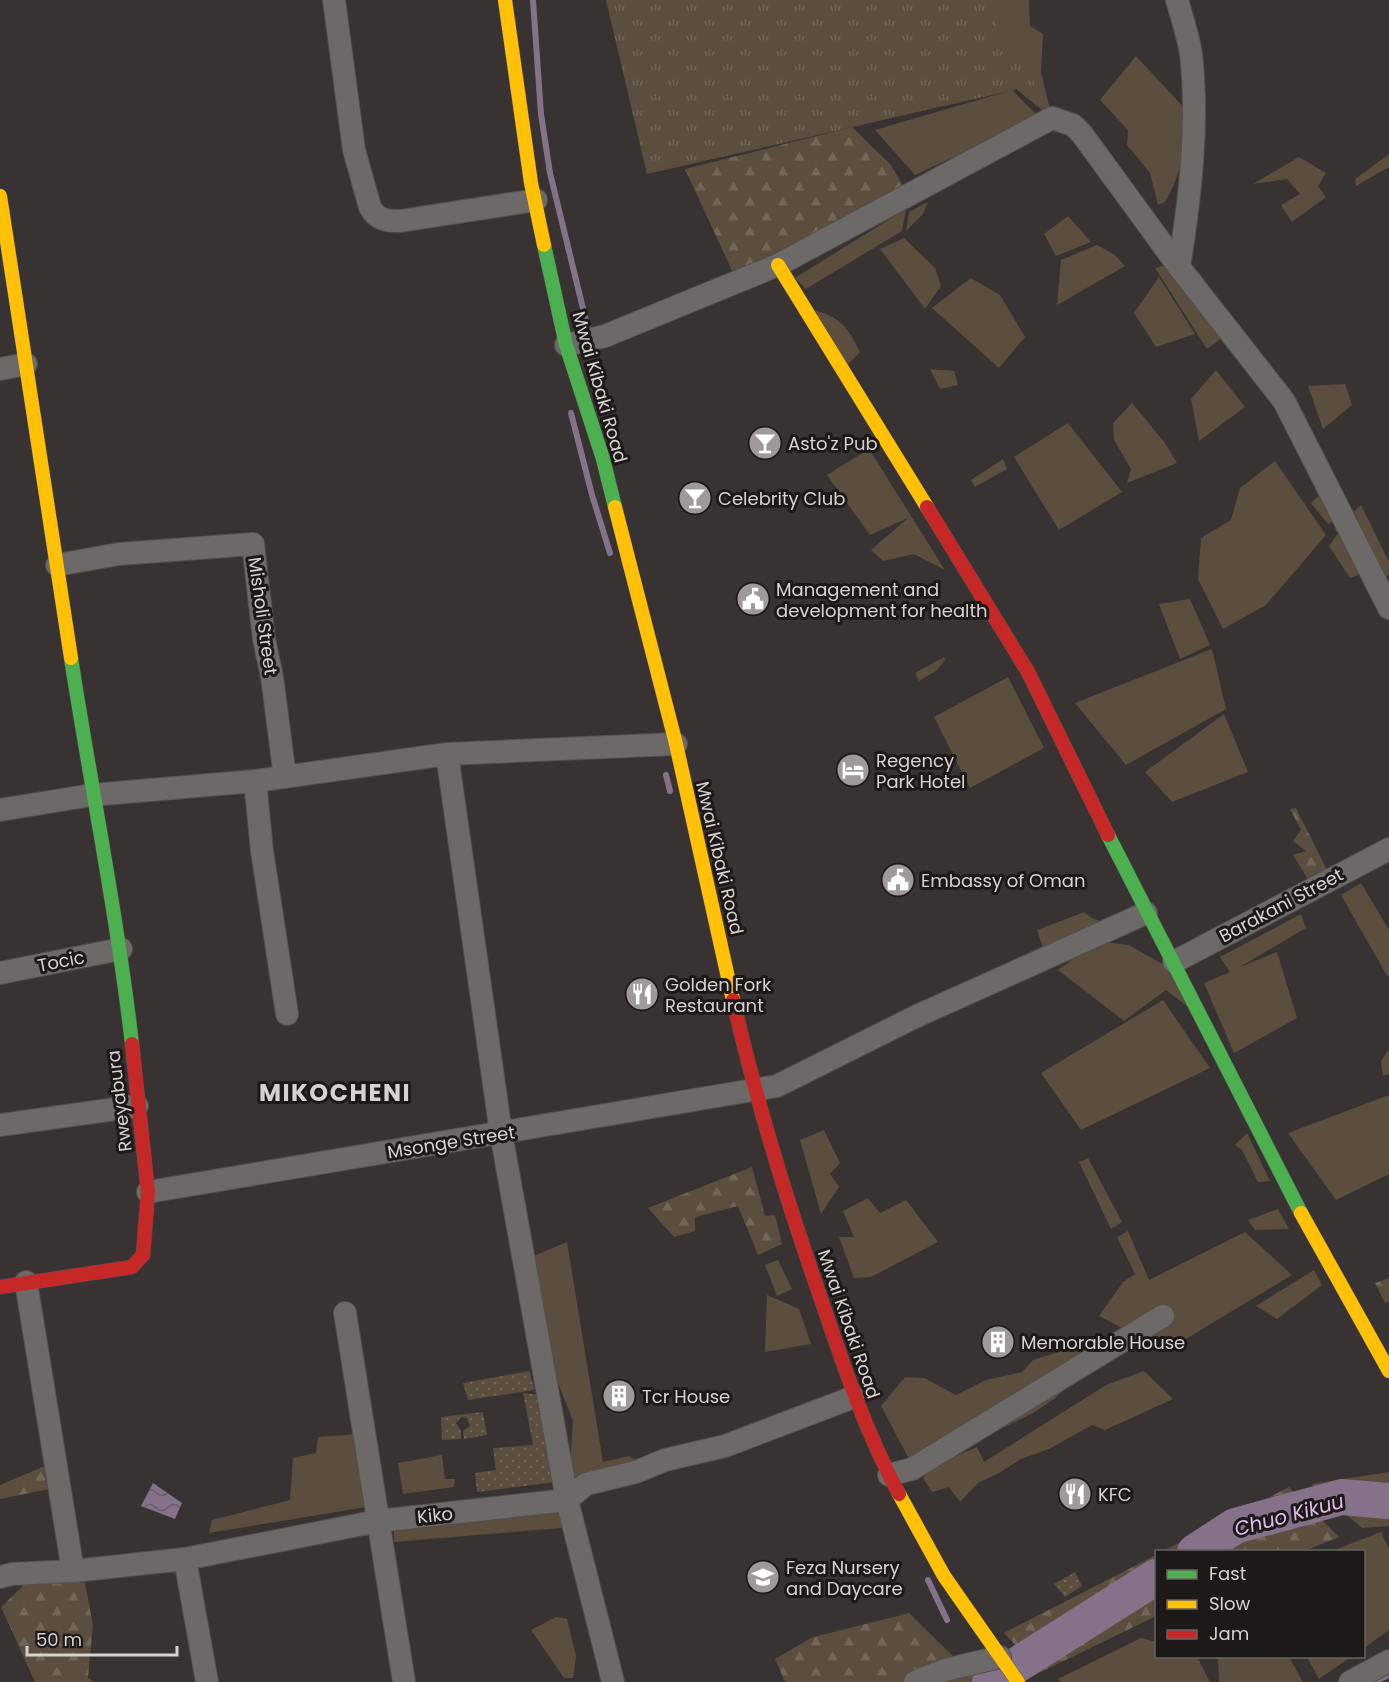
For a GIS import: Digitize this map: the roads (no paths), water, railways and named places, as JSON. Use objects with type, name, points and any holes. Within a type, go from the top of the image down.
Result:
[{"type":"street","points":[[334,0],[354,150],[370,207],[375,215],[386,221],[400,221],[536,200]]},
{"type":"street","name":"Mwai Kibaki Road","points":[[505,0],[528,163],[566,345],[603,459],[676,744],[754,1091],[805,1254],[854,1397],[889,1475],[944,1576],[1018,1682]]},
{"type":"street","points":[[1177,0],[1191,53],[1193,140],[1186,225],[1179,267]]},
{"type":"street","points":[[566,345],[604,336],[778,265],[1052,118],[1065,121],[1082,134],[1179,267],[1284,401],[1389,608]]},
{"type":"street","name":"Rweyabura","points":[[0,196],[92,795],[121,949],[148,1192],[144,1255],[132,1267],[0,1287]]},
{"type":"street","points":[[778,265],[1028,672],[1146,913],[1174,962],[1308,1227],[1389,1371]]},
{"type":"street","points":[[0,369],[26,364]]},
{"type":"street","name":"Misholi Street","points":[[57,565],[119,554],[253,544],[264,639],[272,677],[285,777]]},
{"type":"street","points":[[0,810],[92,795],[255,781],[447,753],[676,744]]},
{"type":"street","points":[[447,753],[501,1133],[567,1500],[613,1682]]},
{"type":"street","points":[[255,781],[262,851],[287,1014]]},
{"type":"street","name":"Barakani Street","points":[[1174,962],[1389,849]]},
{"type":"street","name":"Msonge Street","points":[[148,1192],[777,1086],[917,1016],[1146,913]]},
{"type":"street","name":"Tocic","points":[[0,973],[121,949]]},
{"type":"street","points":[[0,1125],[137,1106]]},
{"type":"street","points":[[26,1282],[73,1571]]},
{"type":"street","points":[[345,1313],[404,1682]]},
{"type":"street","points":[[889,1475],[912,1469],[1163,1316]]},
{"type":"street","name":"Kiko","points":[[0,1577],[12,1574],[73,1571],[185,1559],[378,1521],[567,1500],[586,1484],[636,1472],[665,1460],[726,1446],[854,1397]]},
{"type":"street","points":[[185,1559],[207,1682]]},
{"type":"street","points":[[1350,1682],[1389,1661]]},
{"type":"street","points":[[915,1682],[945,1670],[1003,1662]]},
{"type":"water","points":[[153,1483],[182,1503],[175,1519],[141,1506]]},
{"type":"waterway","points":[[533,0],[541,114],[550,173],[588,329]]},
{"type":"waterway","points":[[571,413],[610,553]]},
{"type":"waterway","points":[[666,775],[670,791]]},
{"type":"waterway","name":"Chuo Kikuu","points":[[1198,1550],[1235,1526],[1342,1497],[1389,1501]]},
{"type":"waterway","name":"Chuo Kikuu","points":[[990,1682],[1155,1578]]},
{"type":"waterway","points":[[928,1580],[947,1620]]},
{"type":"waterway","points":[[981,1666],[994,1682]]},
{"type":"waterway","points":[[1373,1682],[1389,1675]]},
{"type":"place","name":"Asto'z Pub","points":[[765,443]]},
{"type":"place","name":"Celebrity Club","points":[[695,498]]},
{"type":"place","name":"Management and development for health","points":[[753,599]]},
{"type":"place","name":"Regency Park Hotel","points":[[853,770]]},
{"type":"place","name":"Embassy of Oman","points":[[898,880]]},
{"type":"place","name":"Golden Fork Restaurant","points":[[642,994]]},
{"type":"place","name":"Memorable House","points":[[998,1342]]},
{"type":"place","name":"Tcr House","points":[[619,1396]]},
{"type":"place","name":"KFC","points":[[1075,1494]]},
{"type":"place","name":"Feza Nursery and Daycare","points":[[763,1577]]},
{"type":"district","name":"MIKOCHENI","points":[[335,1092]]}]
